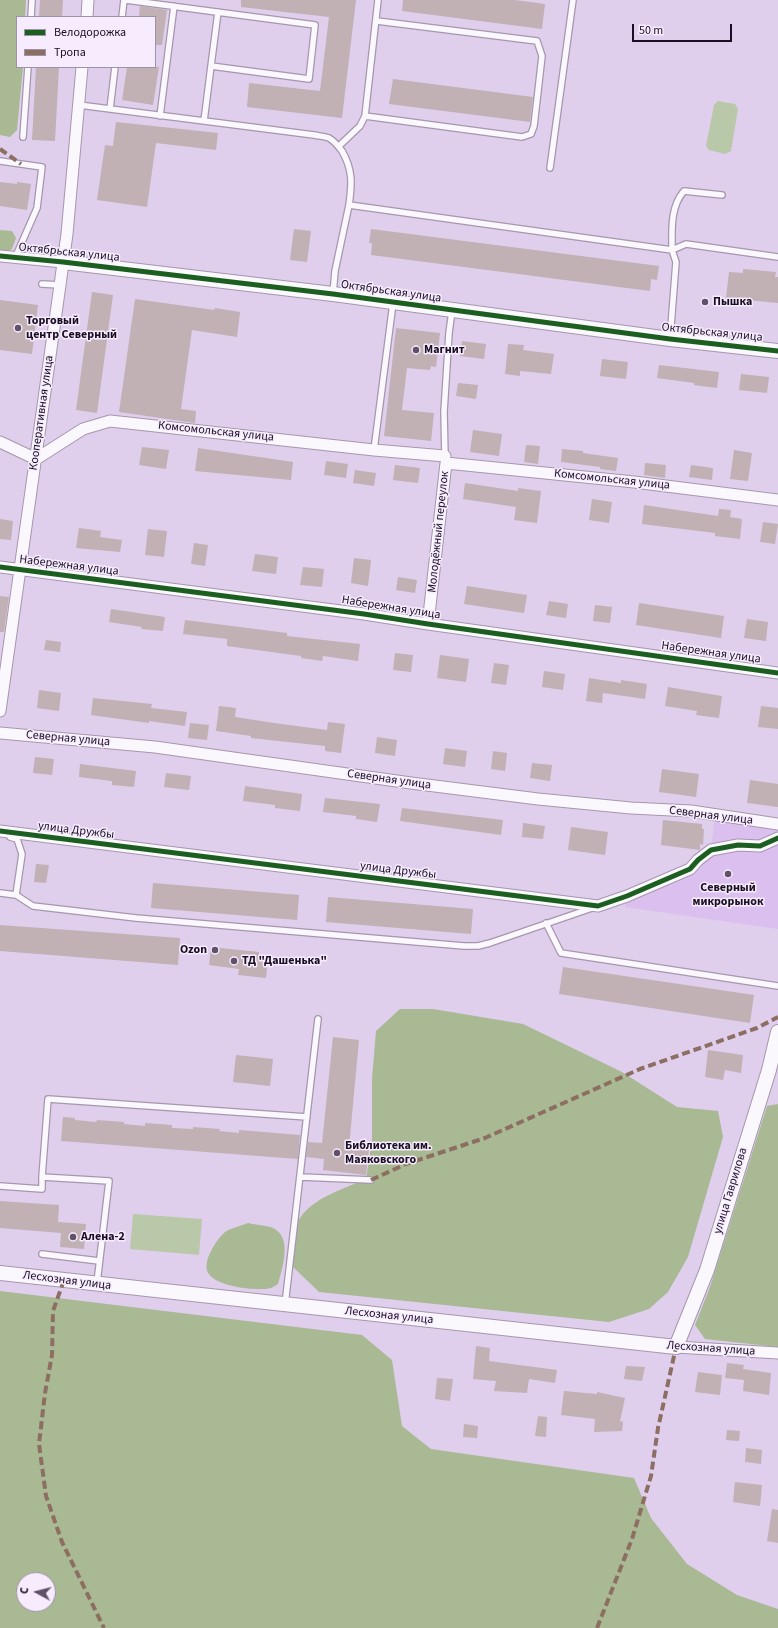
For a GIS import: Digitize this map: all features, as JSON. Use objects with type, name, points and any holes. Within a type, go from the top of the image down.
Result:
[{"type":"street","points":[[87,16],[88,0]]},
{"type":"street","name":"Кооперативная улица","points":[[0,711],[63,262],[82,68]]},
{"type":"street","name":"Октябрьская улица","points":[[0,256],[333,294],[670,339],[778,351]]},
{"type":"street","name":"Комсомольская улица","points":[[36,459],[83,429],[110,421],[374,450],[778,500]]},
{"type":"street","points":[[0,442],[36,459]]},
{"type":"street","name":"Молодёжный переулок","points":[[428,624],[446,459]]},
{"type":"street","name":"Набережная улица","points":[[0,567],[364,614],[778,673]]},
{"type":"street","name":"Северная улица","points":[[0,733],[155,747],[411,783],[585,803],[661,810],[691,811],[778,824]]},
{"type":"street","name":"улица Дружбы","points":[[0,832],[598,906],[627,896],[690,869],[698,860],[711,850],[738,845],[760,846],[778,838]]},
{"type":"street","name":"улица Гаврилова","points":[[676,1347],[707,1270],[769,1070],[777,1038]]},
{"type":"street","name":"Лесхозная улица","points":[[0,1273],[676,1347],[778,1353]]},
{"type":"lane","points":[[31,16],[32,0]]},
{"type":"lane","points":[[122,16],[125,0],[315,25],[309,79],[211,66]]},
{"type":"lane","points":[[339,146],[360,126],[365,116],[377,21],[378,0]]},
{"type":"lane","points":[[550,168],[573,0]]},
{"type":"lane","points":[[160,116],[174,6]]},
{"type":"lane","points":[[204,121],[218,12]]},
{"type":"lane","points":[[365,116],[522,137],[531,134],[534,126],[542,56],[537,41],[377,21]]},
{"type":"lane","points":[[23,137],[28,68]]},
{"type":"lane","points":[[110,109],[115,68]]},
{"type":"lane","points":[[79,106],[330,138],[339,146],[348,162],[351,187],[349,206],[335,271],[333,294]]},
{"type":"lane","points":[[0,161],[42,167],[37,208],[15,258]]},
{"type":"lane","points":[[670,339],[676,262],[672,250],[672,224],[677,199],[684,191],[722,195]]},
{"type":"lane","points":[[349,206],[672,250],[686,244],[778,256]]},
{"type":"lane","points":[[42,284],[60,285]]},
{"type":"lane","points":[[374,450],[393,303]]},
{"type":"lane","points":[[446,459],[444,412],[452,311]]},
{"type":"lane","points":[[0,832],[17,839],[22,854],[16,895]]},
{"type":"lane","points":[[0,894],[16,895],[33,906],[136,918],[464,946],[478,946],[490,943],[598,906]]},
{"type":"lane","points":[[546,923],[561,953],[778,986]]},
{"type":"lane","points":[[285,1305],[301,1177],[318,1019]]},
{"type":"lane","points":[[0,1186],[42,1189],[48,1099],[307,1117]]},
{"type":"lane","points":[[42,1177],[109,1181],[97,1284]]},
{"type":"lane","points":[[301,1177],[371,1180]]},
{"type":"lane","points":[[42,1254],[99,1261]]},
{"type":"shaded area","name":"Северный микрорынок","points":[[715,816],[778,824],[778,929],[625,907],[627,896],[690,869],[711,850]]},
{"type":"green space","points":[[0,0],[26,0],[25,16],[16,16],[16,68],[23,68],[17,130],[10,137],[0,135]]},
{"type":"green space","points":[[718,101],[735,104],[738,109],[731,151],[725,154],[709,150],[706,146],[714,105]]},
{"type":"green space","points":[[0,230],[12,231],[16,238],[12,249],[5,253],[0,252]]},
{"type":"green space","points":[[400,1009],[433,1009],[523,1024],[622,1072],[677,1107],[718,1111],[723,1137],[688,1257],[668,1292],[649,1309],[609,1322],[319,1292],[293,1267],[296,1228],[300,1218],[313,1204],[321,1199],[366,1179],[372,1140],[372,1079],[376,1031]]},
{"type":"green space","points":[[778,1104],[778,1347],[705,1339],[695,1325],[710,1287],[767,1106]]},
{"type":"green space","points":[[133,1214],[202,1219],[199,1255],[130,1249]]},
{"type":"green space","points":[[248,1223],[273,1228],[279,1232],[283,1238],[284,1254],[282,1270],[278,1284],[271,1288],[242,1288],[218,1281],[208,1273],[208,1257],[218,1240],[225,1232]]},
{"type":"green space","points":[[0,1291],[362,1335],[392,1360],[402,1426],[431,1449],[634,1478],[651,1518],[687,1564],[737,1595],[778,1609],[778,1628],[0,1628]]},
{"type":"building","points":[[40,0],[63,0],[62,16],[39,16]]},
{"type":"building","points":[[241,0],[356,0],[342,118],[247,107],[249,83],[320,91],[329,17],[241,7]]},
{"type":"building","points":[[403,0],[515,0],[545,4],[542,29],[402,11]]},
{"type":"building","points":[[140,6],[167,10],[162,45],[156,45],[156,16],[139,16]]},
{"type":"building","points":[[159,67],[153,105],[122,100],[127,68]]},
{"type":"building","points":[[36,68],[59,68],[55,141],[32,140]]},
{"type":"building","points":[[393,79],[533,97],[530,122],[389,104]]},
{"type":"building","points":[[116,122],[218,133],[216,150],[156,143],[147,207],[97,200],[105,145],[113,146]]},
{"type":"building","points":[[0,182],[31,184],[27,210],[0,206]]},
{"type":"building","points":[[294,229],[311,231],[307,262],[290,260]]},
{"type":"building","points":[[371,229],[659,266],[657,280],[651,279],[650,291],[371,255],[372,243],[369,243]]},
{"type":"building","points":[[743,269],[776,272],[775,277],[778,277],[778,303],[726,298],[729,272],[743,273]]},
{"type":"building","points":[[92,292],[113,295],[97,413],[76,410]]},
{"type":"building","points":[[135,299],[214,310],[215,308],[240,312],[237,337],[192,330],[181,409],[196,411],[195,423],[119,412]]},
{"type":"building","name":"Торговый центр Северный","points":[[0,300],[38,305],[32,354],[0,350]]},
{"type":"building","points":[[396,328],[440,333],[436,367],[431,366],[430,370],[407,368],[402,410],[434,413],[431,441],[384,436]]},
{"type":"building","points":[[462,341],[486,344],[484,359],[460,356]]},
{"type":"building","points":[[508,344],[524,345],[523,350],[554,354],[551,374],[520,371],[520,376],[505,374]]},
{"type":"building","points":[[602,359],[628,362],[626,379],[600,376]]},
{"type":"building","points":[[659,365],[719,372],[717,388],[657,378]]},
{"type":"building","points":[[741,374],[769,377],[767,393],[739,390]]},
{"type":"building","points":[[458,383],[478,385],[476,399],[456,396]]},
{"type":"building","points":[[473,430],[502,434],[499,456],[470,452]]},
{"type":"building","points":[[526,445],[540,446],[538,464],[524,462]]},
{"type":"building","points":[[142,447],[169,450],[166,469],[139,465]]},
{"type":"building","points":[[198,448],[293,462],[291,480],[195,471]]},
{"type":"building","points":[[562,449],[583,451],[583,453],[618,458],[616,471],[600,469],[600,467],[561,462]]},
{"type":"building","points":[[734,450],[752,453],[748,481],[730,479]]},
{"type":"building","points":[[326,461],[348,464],[346,478],[324,475]]},
{"type":"building","points":[[645,463],[666,465],[665,478],[644,475]]},
{"type":"building","points":[[395,465],[420,468],[418,483],[393,480]]},
{"type":"building","points":[[691,465],[713,468],[712,480],[689,477]]},
{"type":"building","points":[[355,470],[376,473],[374,486],[353,483]]},
{"type":"building","points":[[465,483],[518,491],[518,488],[541,491],[537,523],[514,520],[516,507],[463,499]]},
{"type":"building","points":[[592,499],[612,502],[609,523],[589,520]]},
{"type":"building","points":[[644,505],[718,516],[719,509],[731,510],[730,517],[742,519],[740,539],[715,536],[715,533],[642,524]]},
{"type":"building","points":[[0,519],[13,521],[11,540],[0,539]]},
{"type":"building","points":[[763,522],[778,524],[775,544],[760,542]]},
{"type":"building","points":[[79,528],[101,531],[100,537],[122,540],[120,552],[76,548]]},
{"type":"building","points":[[148,529],[167,531],[164,557],[145,555]]},
{"type":"building","points":[[194,543],[208,545],[205,566],[191,564]]},
{"type":"building","points":[[255,554],[278,557],[276,574],[252,571]]},
{"type":"building","points":[[354,558],[371,560],[368,586],[351,583]]},
{"type":"building","points":[[303,567],[324,569],[322,587],[300,585]]},
{"type":"building","points":[[398,577],[417,580],[415,593],[396,590]]},
{"type":"building","points":[[467,586],[527,595],[524,613],[464,604]]},
{"type":"building","points":[[0,596],[9,597],[4,632],[0,632]]},
{"type":"building","points":[[549,601],[568,604],[566,618],[546,615]]},
{"type":"building","points":[[639,603],[724,616],[721,638],[636,625]]},
{"type":"building","points":[[595,605],[612,607],[610,623],[593,621]]},
{"type":"building","points":[[111,609],[165,617],[163,631],[141,629],[142,627],[109,622]]},
{"type":"building","points":[[747,619],[768,622],[766,641],[744,638]]},
{"type":"building","points":[[185,620],[287,633],[287,636],[360,644],[358,661],[323,656],[322,661],[301,658],[301,656],[227,646],[227,639],[183,634]]},
{"type":"building","points":[[46,640],[61,642],[60,652],[44,650]]},
{"type":"building","points":[[395,653],[413,655],[411,672],[393,670]]},
{"type":"building","points":[[440,655],[469,659],[466,682],[437,678]]},
{"type":"building","points":[[494,663],[509,665],[506,685],[491,683]]},
{"type":"building","points":[[544,671],[565,674],[563,690],[542,687]]},
{"type":"building","points":[[589,678],[621,683],[621,680],[647,684],[645,699],[603,693],[602,703],[586,701]]},
{"type":"building","points":[[668,687],[722,696],[719,718],[696,715],[697,711],[665,706]]},
{"type":"building","points":[[39,690],[61,693],[59,711],[37,708]]},
{"type":"building","points":[[93,698],[152,704],[151,708],[187,712],[185,726],[149,721],[149,723],[91,715]]},
{"type":"building","points":[[219,706],[236,708],[235,717],[274,723],[327,730],[328,722],[345,724],[341,753],[325,751],[325,746],[251,738],[251,736],[216,731]]},
{"type":"building","points":[[761,706],[778,708],[778,729],[758,727]]},
{"type":"building","points":[[190,723],[209,725],[207,740],[188,738]]},
{"type":"building","points":[[377,737],[397,740],[395,756],[375,753]]},
{"type":"building","points":[[445,748],[467,751],[465,767],[443,764]]},
{"type":"building","points":[[493,751],[507,753],[505,771],[491,769]]},
{"type":"building","points":[[35,757],[54,759],[52,775],[33,773]]},
{"type":"building","points":[[532,763],[552,765],[550,781],[530,778]]},
{"type":"building","points":[[80,764],[136,771],[134,787],[112,785],[112,781],[79,777]]},
{"type":"building","points":[[662,769],[699,774],[696,797],[659,792]]},
{"type":"building","points":[[166,773],[191,776],[189,790],[164,787]]},
{"type":"building","points":[[750,780],[778,784],[778,807],[747,803]]},
{"type":"building","points":[[245,786],[302,794],[300,811],[275,808],[275,805],[243,801]]},
{"type":"building","points":[[325,798],[380,804],[377,822],[356,819],[356,816],[323,812]]},
{"type":"building","points":[[402,808],[503,820],[501,835],[400,821]]},
{"type":"building","points":[[663,820],[702,824],[702,829],[704,829],[703,845],[700,844],[700,850],[661,845]]},
{"type":"building","points":[[523,823],[545,826],[543,839],[522,837]]},
{"type":"building","points":[[571,827],[608,832],[605,855],[568,850]]},
{"type":"building","points":[[36,864],[49,865],[46,883],[34,882]]},
{"type":"building","points":[[153,883],[299,895],[297,920],[151,908]]},
{"type":"building","points":[[328,897],[473,909],[471,934],[326,922]]},
{"type":"building","points":[[0,925],[180,938],[178,965],[0,951]]},
{"type":"building","name":"ТД \"Дашенька\"","points":[[211,947],[259,952],[259,956],[268,957],[266,978],[238,975],[239,969],[209,965]]},
{"type":"building","points":[[563,967],[754,995],[750,1023],[559,994]]},
{"type":"building","points":[[333,1037],[359,1040],[349,1147],[369,1149],[366,1175],[323,1170],[324,1159],[306,1157],[308,1142],[322,1143]]},
{"type":"building","points":[[708,1050],[743,1055],[741,1073],[725,1070],[723,1080],[705,1077]]},
{"type":"building","points":[[236,1055],[273,1059],[270,1086],[233,1082]]},
{"type":"building","points":[[63,1117],[96,1122],[97,1120],[124,1122],[124,1124],[145,1126],[145,1123],[172,1125],[172,1128],[193,1129],[193,1127],[220,1129],[219,1131],[239,1133],[239,1130],[300,1135],[298,1159],[61,1141]]},
{"type":"building","points":[[0,1201],[59,1205],[58,1222],[86,1224],[84,1249],[60,1247],[61,1233],[0,1228]]},
{"type":"building","points":[[476,1346],[490,1348],[489,1361],[557,1370],[555,1383],[529,1379],[527,1393],[494,1391],[496,1381],[473,1379]]},
{"type":"building","points":[[727,1363],[744,1365],[743,1369],[771,1373],[769,1395],[743,1391],[744,1380],[725,1378]]},
{"type":"building","points":[[626,1366],[645,1367],[642,1381],[624,1379]]},
{"type":"building","points":[[698,1372],[722,1375],[720,1395],[695,1392]]},
{"type":"building","points":[[437,1378],[453,1379],[450,1401],[435,1399]]},
{"type":"building","points":[[564,1391],[597,1394],[597,1392],[625,1398],[620,1421],[623,1422],[622,1431],[594,1432],[595,1419],[561,1415]]},
{"type":"building","points":[[538,1416],[547,1417],[546,1437],[535,1436]]},
{"type":"building","points":[[464,1424],[478,1426],[477,1438],[463,1437]]},
{"type":"building","points":[[727,1430],[740,1431],[739,1441],[726,1440]]},
{"type":"building","points":[[746,1448],[762,1450],[761,1464],[745,1462]]},
{"type":"building","points":[[735,1482],[762,1485],[760,1506],[733,1502]]},
{"type":"building","points":[[772,1509],[778,1510],[778,1543],[767,1541]]},
{"type":"marked path","points":[[0,149],[21,164]]},
{"type":"marked path","points":[[371,1180],[406,1164],[485,1138],[640,1069],[757,1028],[778,1017]]},
{"type":"marked path","points":[[64,1280],[53,1311],[52,1355],[45,1393],[39,1444],[46,1496],[62,1542],[104,1628]]},
{"type":"marked path","points":[[597,1628],[632,1539],[651,1476],[658,1428],[676,1347]]},
{"type":"cycle path","points":[[0,256],[333,294],[670,339],[778,351]]},
{"type":"cycle path","points":[[0,567],[364,614],[778,673]]},
{"type":"cycle path","points":[[0,831],[598,906],[627,896],[690,869],[698,860],[711,850],[738,845],[760,846],[778,838]]},
{"type":"place","name":"Пышка","points":[[705,302]]},
{"type":"place","name":"Торговый центр Северный","points":[[18,328]]},
{"type":"place","name":"Магнит","points":[[416,350]]},
{"type":"place","name":"Северный микрорынок","points":[[728,874]]},
{"type":"place","name":"Ozon","points":[[215,950]]},
{"type":"place","name":"ТД \"Дашенька\"","points":[[234,961]]},
{"type":"place","name":"Библиотека им. Маяковского","points":[[337,1153]]},
{"type":"place","name":"Алена-2","points":[[73,1237]]}]
